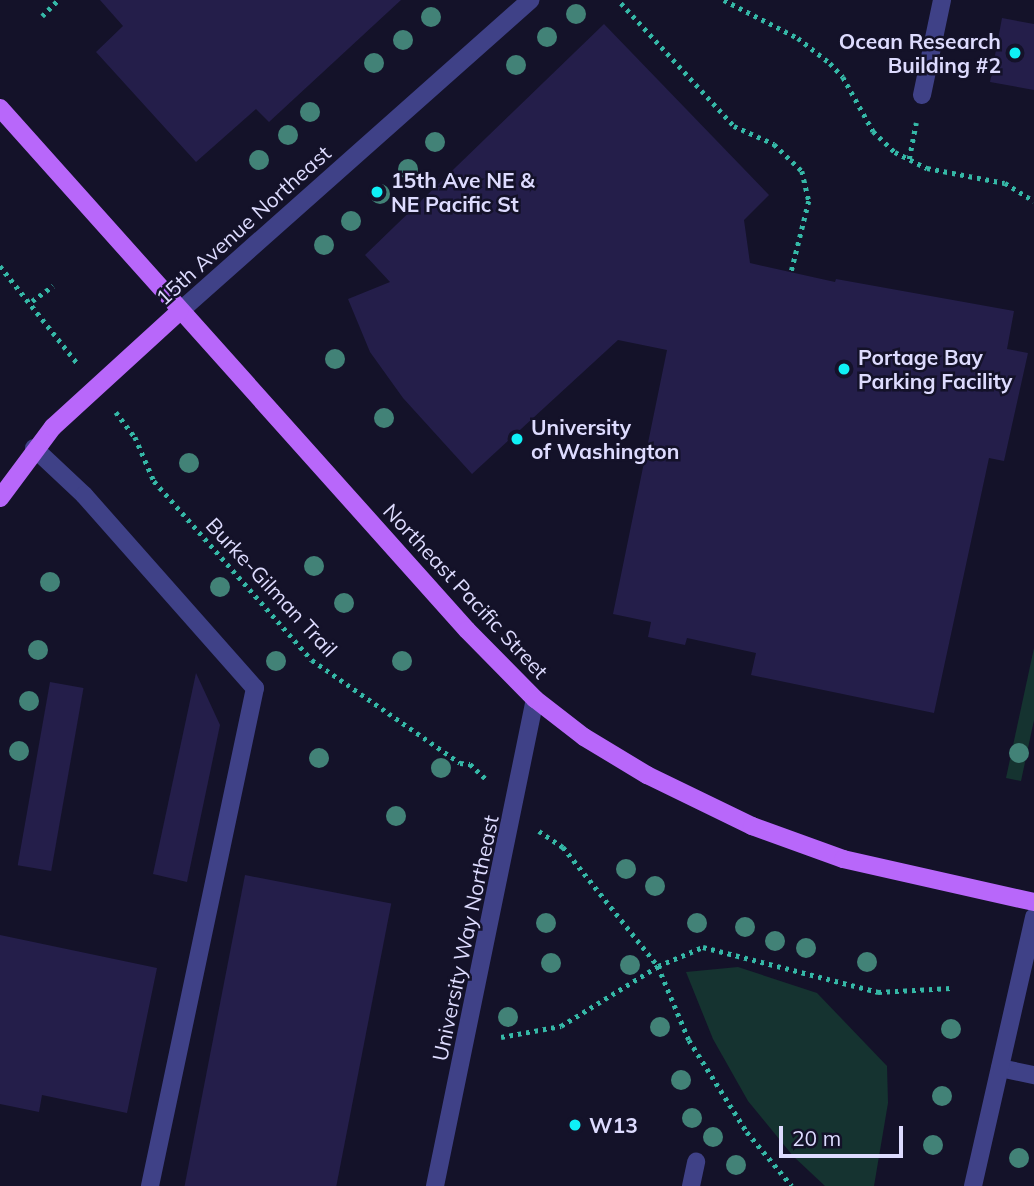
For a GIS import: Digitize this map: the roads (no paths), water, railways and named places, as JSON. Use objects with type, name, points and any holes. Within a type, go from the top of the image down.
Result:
[{"type":"main road","name":"Northeast Pacific Street","points":[[0,108],[179,312],[467,631],[536,699],[584,737],[647,775],[741,822],[843,859],[1034,902]]},
{"type":"main road","name":"15th Avenue Northeast","points":[[0,498],[34,448],[179,312]]},
{"type":"street","name":"15th Avenue Northeast","points":[[179,312],[531,0]]},
{"type":"street","points":[[922,95],[942,0]]},
{"type":"street","points":[[34,448],[84,495],[255,688],[150,1186]]},
{"type":"street","name":"University Way Northeast","points":[[435,1186],[536,699]]},
{"type":"street","points":[[974,1186],[1034,917]]},
{"type":"street","points":[[1000,1068],[1034,1075]]},
{"type":"street","points":[[691,1186],[696,1162]]},
{"type":"place","name":"Ocean Research Building #2","points":[[1015,53]]},
{"type":"place","name":"15th Ave NE & NE Pacific St","points":[[377,192]]},
{"type":"place","name":"Portage Bay Parking Facility","points":[[844,369]]},
{"type":"place","name":"University of Washington","points":[[517,439]]},
{"type":"place","name":"W13","points":[[575,1125]]}]
